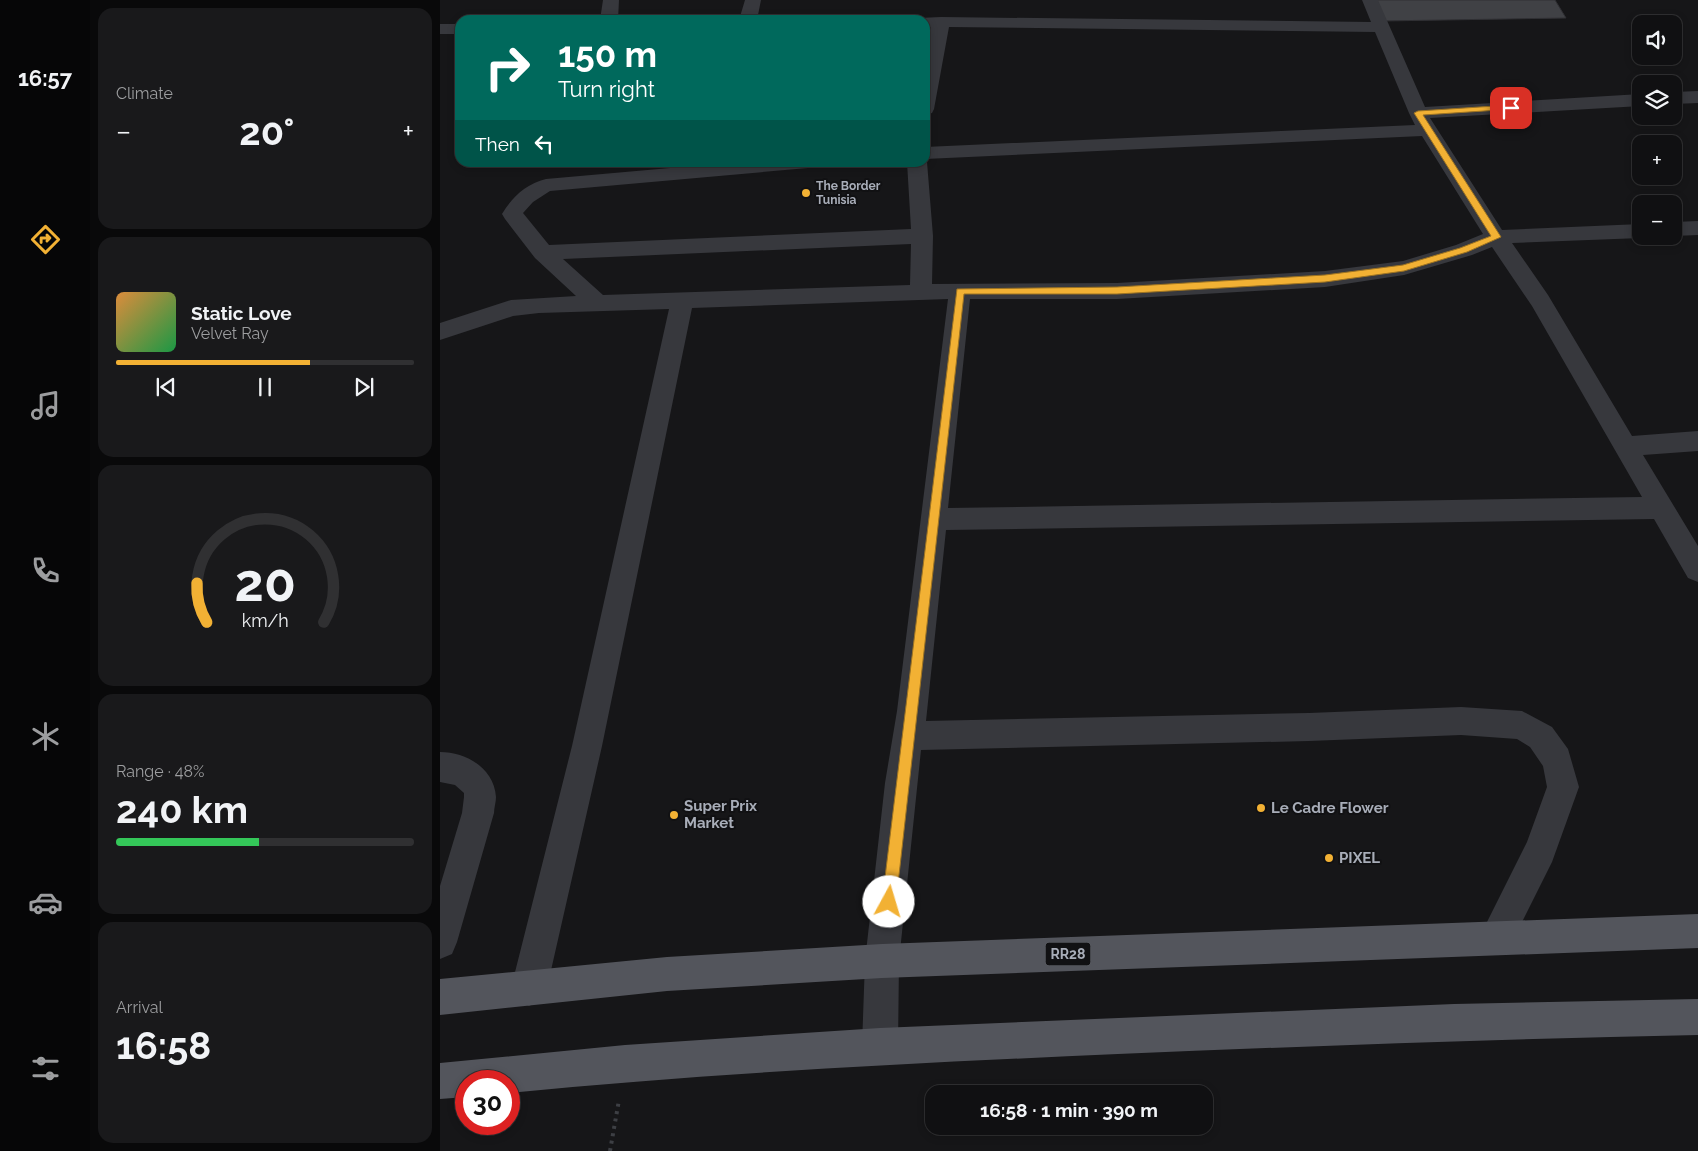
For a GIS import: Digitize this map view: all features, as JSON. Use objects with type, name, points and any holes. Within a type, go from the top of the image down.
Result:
[{"type":"main road","name":"RR28","points":[[440,997],[667,974],[882,961],[1698,930]]},
{"type":"main road","points":[[440,1081],[625,1063],[880,1046],[1454,1022],[1698,1017]]},
{"type":"street","points":[[610,15],[611,0]]},
{"type":"street","points":[[749,15],[753,0]]},
{"type":"street","points":[[1370,0],[1423,122],[1496,237],[1540,301],[1698,570]]},
{"type":"street","points":[[930,55],[933,22],[1382,27]]},
{"type":"street","points":[[440,29],[455,29]]},
{"type":"street","points":[[1682,97],[1698,96]]},
{"type":"street","points":[[930,153],[1423,122],[1632,101]]},
{"type":"street","points":[[599,304],[543,253],[512,214],[518,203],[530,193],[546,185],[704,167]]},
{"type":"street","points":[[917,167],[922,236],[921,292]]},
{"type":"street","points":[[1682,229],[1698,228]]},
{"type":"street","points":[[440,332],[511,308],[921,292],[1117,290],[1325,279],[1404,268],[1464,250],[1496,237],[1632,230]]},
{"type":"street","points":[[543,253],[922,236]]},
{"type":"street","points":[[880,1046],[882,961],[901,783],[960,291]]},
{"type":"street","points":[[529,988],[587,746],[682,301]]},
{"type":"street","points":[[1626,446],[1698,441]]},
{"type":"street","points":[[934,519],[1662,508]]},
{"type":"street","points":[[908,736],[1309,727],[1461,721],[1522,725],[1541,737],[1557,760],[1562,787],[1540,850],[1496,938]]},
{"type":"street","points":[[440,767],[450,766],[462,771],[478,787],[480,797],[478,813],[440,942]]},
{"type":"path","points":[[610,1151],[625,1063]]},
{"type":"building","points":[[1373,0],[1555,0],[1566,18],[1382,21]]},
{"type":"place","name":"The Border Tunisia","points":[[806,193]]},
{"type":"place","name":"Le Cadre Flower","points":[[1261,808]]},
{"type":"place","name":"Super Prix Market","points":[[674,815]]},
{"type":"place","name":"PIXEL","points":[[1329,858]]},
{"type":"route","points":[[889,902],[901,783],[912,711],[960,291],[1117,290],[1325,279],[1404,268],[1464,250],[1496,237],[1418,113],[1511,108]]}]
